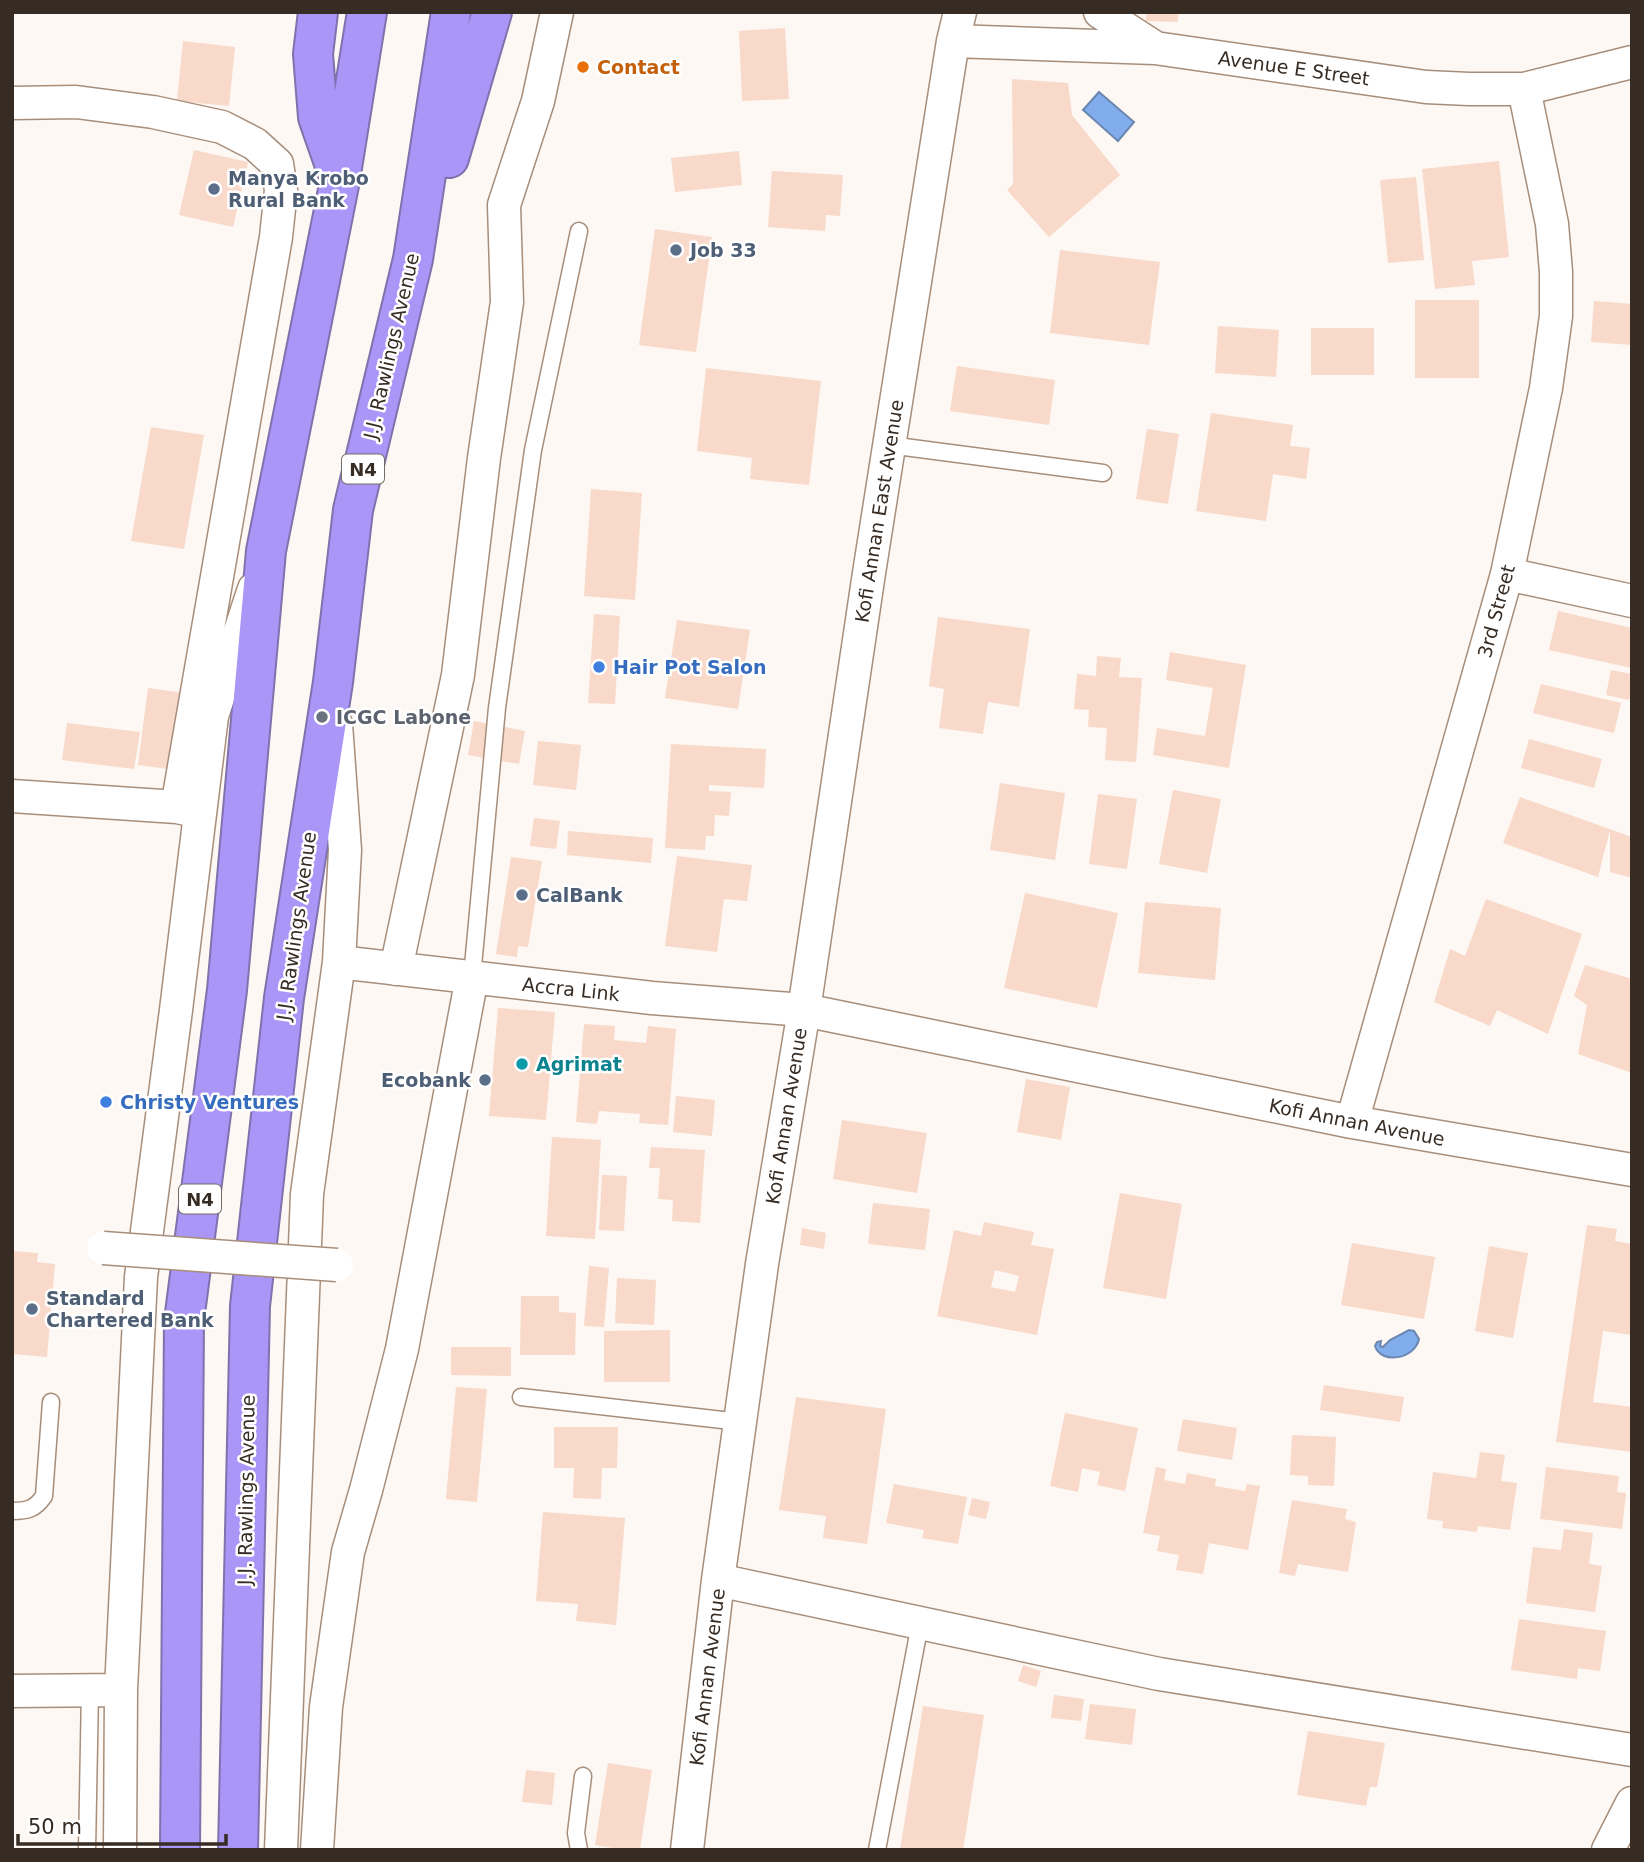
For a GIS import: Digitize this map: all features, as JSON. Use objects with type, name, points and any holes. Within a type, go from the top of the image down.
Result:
[{"type":"highway","points":[[318,12],[313,54],[318,117],[340,180]]},
{"type":"highway","name":"N4","points":[[180,1850],[184,1321],[227,990],[267,551],[340,180],[367,12]]},
{"type":"highway","name":"J.J. Rawlings Avenue","points":[[239,1850],[250,1306],[284,998],[333,682],[354,510],[413,258],[451,12]]},
{"type":"highway","points":[[413,258],[441,187],[492,12]]},
{"type":"street","points":[[396,968],[458,675],[484,458],[507,302],[504,205],[538,101],[557,12]]},
{"type":"street","points":[[1100,12],[1155,48]]},
{"type":"street","name":"Avenue E Street","points":[[957,27],[1155,48],[1426,86],[1469,89],[1524,89],[1632,62]]},
{"type":"street","name":"Kofi Annan East Avenue","points":[[804,1010],[889,445],[957,27]]},
{"type":"street","name":"3rd Street","points":[[1352,1122],[1507,574],[1546,388],[1556,316],[1556,272],[1552,224],[1524,89]]},
{"type":"street","points":[[12,103],[76,102],[153,112],[222,127],[255,145],[277,164],[281,190],[189,810],[141,1277],[121,1690],[120,1850]]},
{"type":"street","points":[[189,810],[212,716],[267,551]]},
{"type":"street","points":[[1507,574],[1632,601]]},
{"type":"street","points":[[281,1850],[307,1194],[338,962],[345,850],[333,682]]},
{"type":"street","points":[[12,796],[189,810]]},
{"type":"street","name":"Accra Link","points":[[338,962],[638,996],[804,1010]]},
{"type":"street","points":[[317,1850],[326,1707],[348,1552],[402,1349],[472,977]]},
{"type":"street","name":"Kofi Annan Avenue","points":[[687,1850],[718,1580],[762,1264],[804,1010],[1352,1122],[1632,1170]]},
{"type":"street","points":[[103,1248],[337,1265]]},
{"type":"street","points":[[718,1580],[1159,1674],[1632,1750]]},
{"type":"street","points":[[12,1691],[121,1690]]},
{"type":"street","points":[[1608,1850],[1632,1803]]},
{"type":"lane","points":[[472,977],[497,708],[533,450],[579,231]]},
{"type":"lane","points":[[889,445],[1103,473]]},
{"type":"lane","points":[[521,1397],[740,1422]]},
{"type":"lane","points":[[12,1511],[24,1511],[37,1506],[44,1496],[51,1402]]},
{"type":"lane","points":[[877,1850],[920,1624]]},
{"type":"lane","points":[[87,1850],[90,1690]]},
{"type":"lane","points":[[579,1850],[576,1833],[583,1776]]},
{"type":"water","points":[[1099,92],[1134,122],[1118,141],[1083,110]]},
{"type":"water","points":[[1409,1330],[1414,1331],[1419,1339],[1411,1351],[1398,1357],[1384,1356],[1378,1352],[1375,1346],[1377,1342],[1381,1341],[1380,1346],[1383,1347]]},
{"type":"building","points":[[1146,12],[1178,12],[1178,22],[1146,21]]},
{"type":"building","points":[[785,28],[789,99],[742,101],[739,31]]},
{"type":"building","points":[[183,41],[235,47],[229,106],[177,101]]},
{"type":"building","points":[[1012,79],[1068,83],[1072,115],[1120,175],[1049,237],[1007,190],[1013,184]]},
{"type":"building","name":"Manya Krobo Rural Bank","points":[[194,150],[248,162],[233,227],[179,215]]},
{"type":"building","points":[[739,151],[742,185],[675,192],[671,158]]},
{"type":"building","points":[[1499,161],[1509,257],[1472,261],[1475,285],[1435,289],[1422,169]]},
{"type":"building","points":[[772,171],[843,175],[840,216],[826,215],[825,231],[768,227]]},
{"type":"building","points":[[1416,177],[1424,260],[1388,263],[1380,180]]},
{"type":"building","points":[[655,229],[712,237],[696,352],[639,345]]},
{"type":"building","points":[[1060,250],[1160,262],[1149,345],[1050,333]]},
{"type":"building","points":[[1415,300],[1479,300],[1479,378],[1415,378]]},
{"type":"building","points":[[1594,301],[1632,304],[1632,345],[1591,342]]},
{"type":"building","points":[[1218,326],[1279,330],[1276,377],[1215,373]]},
{"type":"building","points":[[1311,328],[1374,328],[1374,375],[1311,375]]},
{"type":"building","points":[[957,366],[1055,380],[1049,425],[950,411]]},
{"type":"building","points":[[706,368],[821,381],[809,485],[750,479],[752,458],[697,451]]},
{"type":"building","points":[[1211,413],[1293,425],[1290,446],[1310,448],[1306,479],[1273,474],[1266,521],[1196,511]]},
{"type":"building","points":[[151,427],[204,435],[184,549],[131,541]]},
{"type":"building","points":[[1147,429],[1179,434],[1168,504],[1136,499]]},
{"type":"building","points":[[591,489],[642,493],[635,600],[584,596]]},
{"type":"building","points":[[1558,611],[1632,628],[1632,668],[1549,650]]},
{"type":"building","points":[[594,614],[620,616],[615,704],[588,703]]},
{"type":"building","points":[[938,617],[1030,629],[1019,707],[988,702],[983,734],[939,728],[944,689],[929,686]]},
{"type":"building","points":[[677,620],[750,630],[738,709],[665,698]]},
{"type":"building","points":[[1170,652],[1246,665],[1229,768],[1153,755],[1157,728],[1205,736],[1213,688],[1166,680]]},
{"type":"building","points":[[1097,656],[1121,658],[1119,677],[1142,678],[1136,762],[1105,760],[1107,728],[1088,727],[1089,710],[1074,709],[1077,674],[1096,676]]},
{"type":"building","points":[[1611,670],[1632,674],[1629,700],[1606,695]]},
{"type":"building","points":[[1541,684],[1621,703],[1614,733],[1533,713]]},
{"type":"building","points":[[148,688],[184,693],[175,770],[138,765]]},
{"type":"building","points":[[474,721],[525,731],[519,764],[468,755]]},
{"type":"building","points":[[67,723],[140,732],[134,769],[62,760]]},
{"type":"building","points":[[1529,739],[1602,759],[1594,788],[1521,768]]},
{"type":"building","points":[[538,741],[581,745],[576,790],[533,785]]},
{"type":"building","points":[[671,744],[766,749],[764,788],[709,785],[709,791],[731,792],[729,816],[715,815],[714,836],[706,836],[705,850],[665,848]]},
{"type":"building","points":[[1000,783],[1065,793],[1055,860],[990,850]]},
{"type":"building","points":[[1173,790],[1221,799],[1207,873],[1159,864]]},
{"type":"building","points":[[1098,794],[1137,799],[1127,869],[1089,864]]},
{"type":"building","points":[[1520,797],[1632,837],[1632,878],[1610,872],[1610,830],[1598,877],[1503,843]]},
{"type":"building","points":[[534,818],[560,821],[556,849],[530,846]]},
{"type":"building","points":[[568,831],[653,838],[651,863],[567,855]]},
{"type":"building","points":[[677,856],[752,865],[747,901],[724,899],[717,952],[665,946]]},
{"type":"building","points":[[511,857],[542,861],[528,947],[518,946],[517,957],[496,954]]},
{"type":"building","points":[[1025,893],[1118,913],[1097,1008],[1004,988]]},
{"type":"building","points":[[1486,899],[1582,934],[1548,1034],[1497,1010],[1490,1026],[1434,1002],[1450,949],[1465,956]]},
{"type":"building","points":[[1145,902],[1221,908],[1215,980],[1138,973]]},
{"type":"building","points":[[1585,965],[1632,979],[1632,1073],[1578,1054],[1587,1005],[1574,996]]},
{"type":"building","name":"Agrimat","points":[[498,1008],[555,1012],[546,1120],[489,1116]]},
{"type":"building","points":[[584,1024],[615,1026],[614,1040],[646,1043],[648,1026],[676,1029],[668,1125],[639,1123],[640,1114],[599,1111],[597,1124],[576,1122]]},
{"type":"building","points":[[1026,1079],[1070,1087],[1061,1140],[1017,1132]]},
{"type":"building","points":[[676,1096],[715,1100],[712,1136],[673,1132]]},
{"type":"building","points":[[842,1120],[927,1133],[917,1193],[833,1179]]},
{"type":"building","points":[[552,1137],[601,1140],[595,1239],[546,1236]]},
{"type":"building","points":[[651,1147],[705,1150],[700,1223],[672,1221],[673,1200],[658,1199],[660,1168],[649,1168]]},
{"type":"building","points":[[602,1175],[627,1176],[624,1231],[599,1230]]},
{"type":"building","points":[[1120,1193],[1182,1204],[1166,1299],[1103,1288]]},
{"type":"building","points":[[873,1203],[930,1209],[925,1250],[868,1244]]},
{"type":"building","points":[[984,1222],[1034,1232],[1031,1245],[1054,1249],[1037,1335],[937,1316],[954,1230],[981,1236]],"holes":[[[995,1270],[1019,1276],[1015,1292],[991,1287]]]},
{"type":"building","points":[[1587,1225],[1617,1229],[1615,1241],[1632,1244],[1632,1335],[1603,1331],[1593,1402],[1632,1407],[1632,1452],[1556,1442]]},
{"type":"building","points":[[802,1228],[826,1233],[824,1249],[800,1245]]},
{"type":"building","points":[[1352,1243],[1435,1257],[1424,1319],[1341,1305]]},
{"type":"building","points":[[1489,1246],[1528,1253],[1513,1338],[1475,1331]]},
{"type":"building","name":"Standard Chartered Bank","points":[[12,1251],[38,1253],[37,1262],[55,1264],[47,1357],[12,1354]]},
{"type":"building","points":[[589,1266],[609,1268],[604,1327],[584,1326]]},
{"type":"building","points":[[617,1278],[656,1280],[654,1325],[615,1323]]},
{"type":"building","points":[[521,1296],[559,1296],[559,1312],[576,1313],[575,1355],[520,1355]]},
{"type":"building","points":[[670,1330],[670,1382],[604,1382],[604,1331]]},
{"type":"building","points":[[451,1347],[511,1347],[511,1376],[451,1375]]},
{"type":"building","points":[[1324,1385],[1404,1397],[1400,1422],[1320,1410]]},
{"type":"building","points":[[456,1387],[487,1389],[477,1502],[446,1499]]},
{"type":"building","points":[[796,1397],[886,1409],[867,1544],[823,1538],[826,1516],[779,1510]]},
{"type":"building","points":[[1065,1413],[1138,1428],[1125,1491],[1097,1485],[1100,1472],[1082,1468],[1078,1492],[1050,1486]]},
{"type":"building","points":[[1183,1419],[1237,1428],[1232,1460],[1177,1451]]},
{"type":"building","points":[[554,1427],[618,1427],[617,1468],[602,1468],[601,1499],[573,1498],[574,1468],[554,1468]]},
{"type":"building","points":[[1292,1435],[1336,1437],[1334,1486],[1308,1485],[1308,1476],[1290,1475]]},
{"type":"building","points":[[1480,1452],[1505,1455],[1501,1481],[1517,1483],[1510,1530],[1478,1526],[1477,1532],[1442,1528],[1443,1521],[1427,1519],[1433,1472],[1476,1478]]},
{"type":"building","points":[[1156,1467],[1166,1469],[1164,1480],[1185,1484],[1187,1473],[1216,1479],[1215,1486],[1245,1491],[1247,1484],[1260,1486],[1248,1550],[1209,1543],[1203,1574],[1176,1570],[1179,1555],[1157,1551],[1160,1536],[1143,1533]]},
{"type":"building","points":[[1546,1467],[1619,1476],[1617,1492],[1626,1493],[1622,1529],[1540,1519]]},
{"type":"building","points":[[894,1484],[967,1497],[958,1544],[922,1538],[924,1530],[886,1523]]},
{"type":"building","points":[[972,1498],[990,1502],[986,1519],[968,1515]]},
{"type":"building","points":[[1292,1500],[1347,1509],[1345,1519],[1356,1522],[1348,1572],[1298,1564],[1295,1576],[1279,1573]]},
{"type":"building","points":[[543,1512],[625,1518],[616,1625],[576,1621],[578,1604],[536,1601]]},
{"type":"building","points":[[1564,1529],[1593,1533],[1589,1564],[1602,1566],[1595,1612],[1526,1603],[1533,1547],[1561,1550]]},
{"type":"building","points":[[1519,1619],[1606,1631],[1600,1671],[1578,1668],[1577,1679],[1511,1670]]},
{"type":"building","points":[[1023,1665],[1041,1671],[1036,1687],[1018,1681]]},
{"type":"building","points":[[1054,1695],[1084,1699],[1081,1721],[1051,1718]]},
{"type":"building","points":[[1090,1704],[1136,1709],[1132,1745],[1085,1739]]},
{"type":"building","points":[[923,1706],[984,1715],[963,1850],[900,1850]]},
{"type":"building","points":[[1308,1731],[1385,1743],[1377,1787],[1370,1787],[1366,1806],[1297,1795]]},
{"type":"building","points":[[608,1763],[652,1770],[640,1850],[595,1845]]},
{"type":"building","points":[[526,1770],[555,1773],[552,1805],[522,1802]]},
{"type":"place","name":"Contact","points":[[583,67]]},
{"type":"place","name":"Manya Krobo Rural Bank","points":[[214,189]]},
{"type":"place","name":"Job 33","points":[[676,250]]},
{"type":"place","name":"Hair Pot Salon","points":[[599,667]]},
{"type":"place","name":"ICGC Labone","points":[[322,717]]},
{"type":"place","name":"CalBank","points":[[522,895]]},
{"type":"place","name":"Agrimat","points":[[522,1064]]},
{"type":"place","name":"Ecobank","points":[[485,1080]]},
{"type":"place","name":"Christy Ventures","points":[[106,1102]]},
{"type":"place","name":"Standard Chartered Bank","points":[[32,1309]]}]
